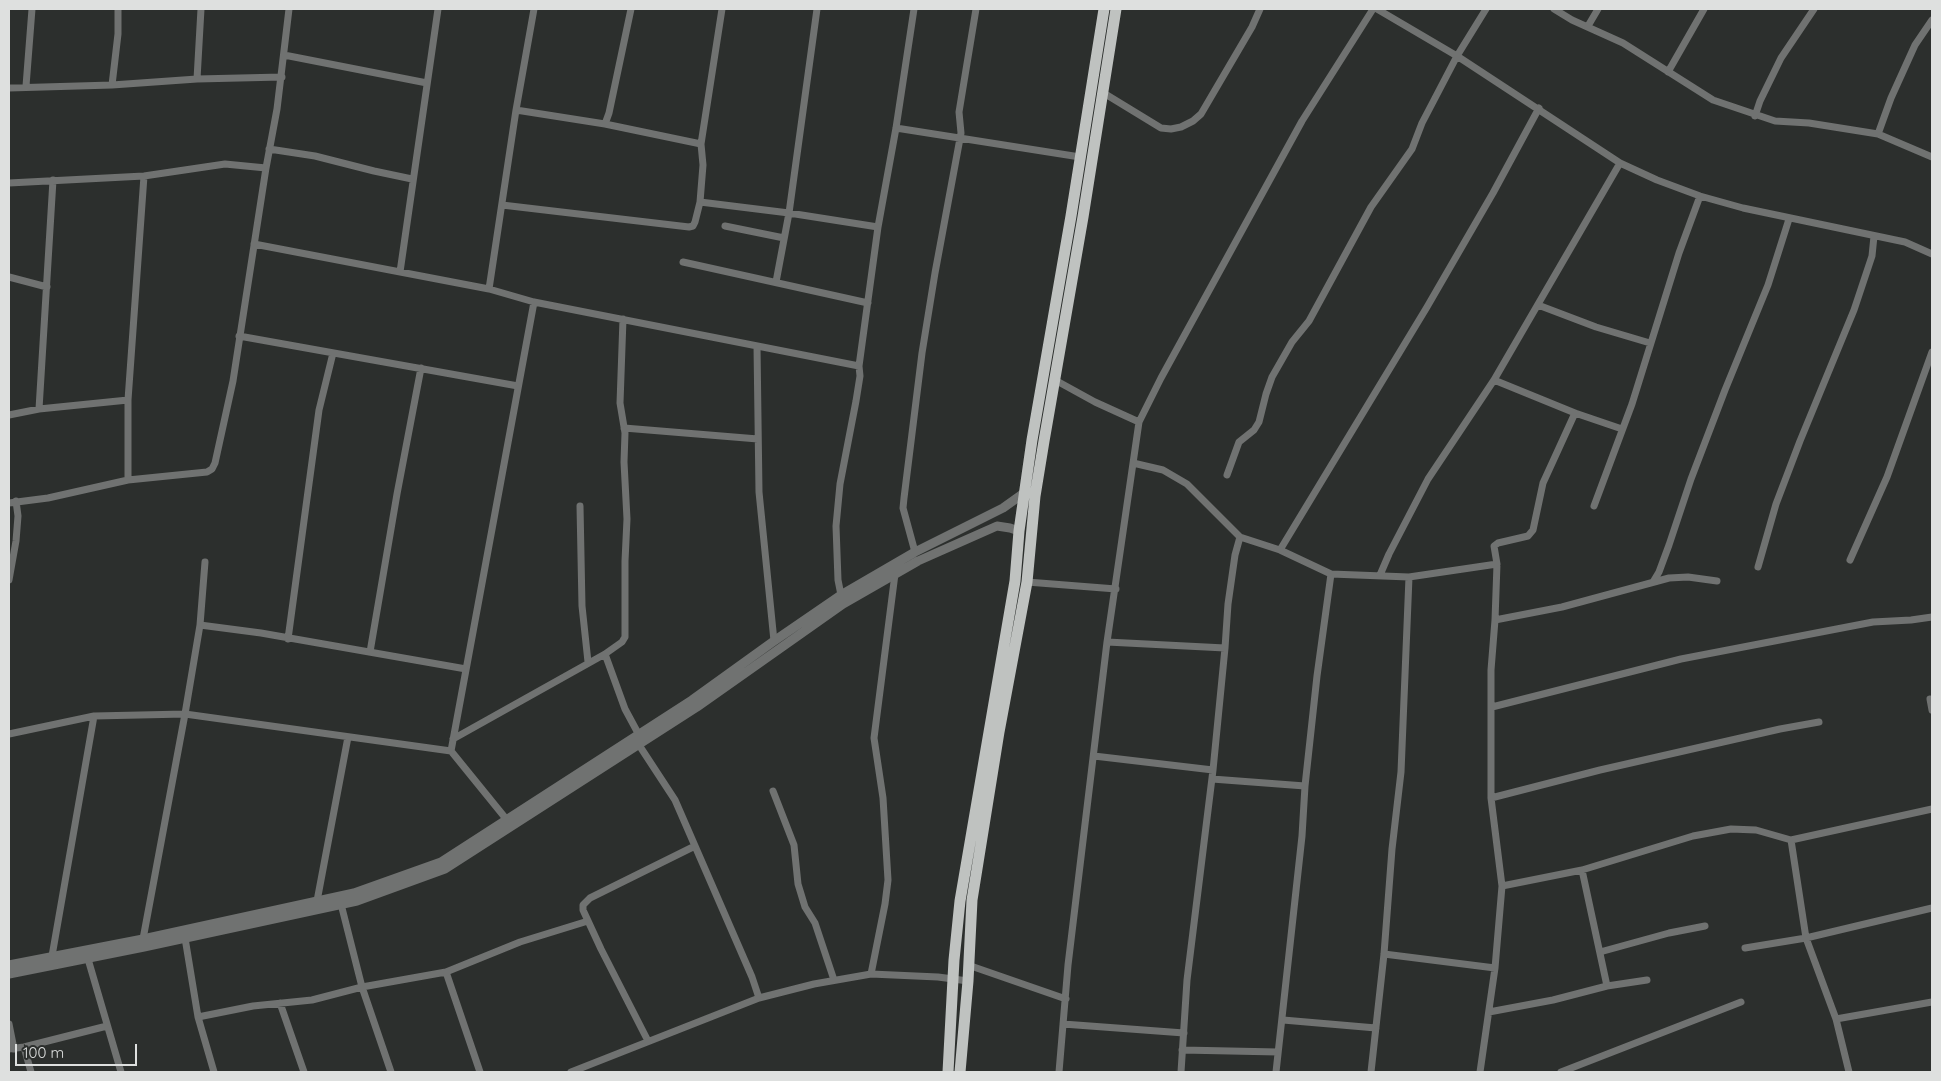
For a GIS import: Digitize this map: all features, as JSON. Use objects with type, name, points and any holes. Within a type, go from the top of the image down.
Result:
[{"type":"highway","points":[[948,1072],[953,979],[960,901],[1015,582],[1024,493],[1104,9]]},
{"type":"highway","points":[[960,1072],[968,981],[972,900],[999,732],[1013,666],[1027,582],[1036,496],[1116,9]]},
{"type":"highway","points":[[1000,665],[1013,666]]},
{"type":"street","points":[[26,86],[32,9]]},
{"type":"street","points":[[112,85],[118,34],[118,9]]},
{"type":"street","points":[[197,79],[201,9]]},
{"type":"street","points":[[9,580],[16,541],[18,516],[13,502],[48,498],[128,480],[207,472],[212,469],[215,463],[233,382],[238,336],[282,77],[290,9]]},
{"type":"street","points":[[400,272],[438,9]]},
{"type":"street","points":[[489,289],[516,110],[534,9]]},
{"type":"street","points":[[605,124],[631,9]]},
{"type":"street","points":[[502,205],[693,226],[700,202],[701,144],[722,9]]},
{"type":"street","points":[[776,282],[789,212],[817,9]]},
{"type":"street","points":[[841,596],[838,580],[836,526],[840,484],[858,384],[878,227],[896,128],[914,9]]},
{"type":"street","points":[[915,552],[903,508],[904,498],[922,353],[960,137],[959,112],[976,9]]},
{"type":"street","points":[[1102,92],[1161,128],[1181,128],[1194,121],[1201,114],[1252,27],[1260,9]]},
{"type":"street","points":[[1059,1072],[1070,956],[1107,642],[1139,422],[1161,378],[1302,121],[1373,9]]},
{"type":"street","points":[[1377,9],[1457,56],[1539,108],[1620,163],[1657,180],[1700,196],[1789,219],[1905,242],[1932,254]]},
{"type":"street","points":[[1227,474],[1239,442],[1254,430],[1260,422],[1272,377],[1292,342],[1309,321],[1371,207],[1412,149],[1422,122],[1457,56],[1486,9]]},
{"type":"street","points":[[1554,9],[1572,20],[1623,43],[1713,100],[1755,116],[1775,121],[1809,123],[1878,134],[1932,157]]},
{"type":"street","points":[[1588,26],[1598,9]]},
{"type":"street","points":[[1668,72],[1704,9]]},
{"type":"street","points":[[1755,116],[1760,101],[1781,58],[1814,9]]},
{"type":"street","points":[[1878,134],[1891,98],[1915,45],[1932,20]]},
{"type":"street","points":[[284,55],[427,83]]},
{"type":"street","points":[[9,88],[282,77]]},
{"type":"street","points":[[1280,550],[1493,194],[1539,108]]},
{"type":"street","points":[[516,110],[605,124],[701,144]]},
{"type":"street","points":[[896,128],[1080,156]]},
{"type":"street","points":[[269,150],[315,156],[374,172],[412,179]]},
{"type":"street","points":[[1380,576],[1389,554],[1428,480],[1494,380],[1620,163]]},
{"type":"street","points":[[9,183],[144,176],[225,164],[266,168]]},
{"type":"street","points":[[128,480],[128,400],[144,176]]},
{"type":"street","points":[[39,409],[53,180]]},
{"type":"street","points":[[1594,506],[1632,404],[1650,343],[1700,196]]},
{"type":"street","points":[[700,202],[789,212],[878,227]]},
{"type":"street","points":[[1653,582],[1670,545],[1691,479],[1724,390],[1768,284],[1789,219]]},
{"type":"street","points":[[725,226],[784,238]]},
{"type":"street","points":[[1758,567],[1776,504],[1800,440],[1857,303],[1872,256],[1874,236]]},
{"type":"street","points":[[254,244],[489,289],[534,302],[859,366]]},
{"type":"street","points":[[683,262],[868,303]]},
{"type":"street","points":[[9,277],[47,287]]},
{"type":"street","points":[[451,750],[534,302]]},
{"type":"street","points":[[1538,306],[1596,327],[1650,343]]},
{"type":"street","points":[[453,739],[605,654],[622,642],[625,637],[627,519],[624,428],[620,403],[623,320]]},
{"type":"street","points":[[238,336],[518,386]]},
{"type":"street","points":[[757,346],[759,492],[774,641]]},
{"type":"street","points":[[1850,560],[1887,477],[1932,352]]},
{"type":"street","points":[[288,639],[319,410],[333,353]]},
{"type":"street","points":[[370,652],[421,368]]},
{"type":"street","points":[[1055,380],[1139,422]]},
{"type":"street","points":[[1494,380],[1575,413],[1622,429]]},
{"type":"street","points":[[9,415],[39,409],[128,400]]},
{"type":"street","points":[[1480,1072],[1495,968],[1502,886],[1491,798],[1491,670],[1496,620],[1497,564],[1494,546],[1498,543],[1528,536],[1533,530],[1543,483],[1575,413]]},
{"type":"street","points":[[624,428],[758,439]]},
{"type":"street","points":[[1133,463],[1163,470],[1187,484],[1240,537],[1280,550],[1331,574],[1409,577],[1497,564]]},
{"type":"street","points":[[9,965],[143,939],[354,893],[441,862],[692,700],[841,596],[915,552],[1003,508],[1024,493]]},
{"type":"street","points":[[580,506],[582,606],[588,662]]},
{"type":"street","points":[[9,974],[88,959],[357,901],[445,869],[697,707],[844,604],[918,561],[997,526],[1019,531]]},
{"type":"street","points":[[1181,1072],[1187,980],[1213,770],[1228,604],[1235,555],[1240,537]]},
{"type":"street","points":[[143,939],[200,625],[205,562]]},
{"type":"street","points":[[871,974],[888,880],[883,798],[874,738],[895,574]]},
{"type":"street","points":[[1276,1072],[1283,1020],[1317,676],[1331,574]]},
{"type":"street","points":[[1371,1072],[1401,772],[1409,577]]},
{"type":"street","points":[[1496,620],[1562,607],[1669,578],[1688,577],[1717,580]]},
{"type":"street","points":[[1027,582],[1116,589]]},
{"type":"street","points":[[1492,707],[1681,659],[1873,622],[1932,617]]},
{"type":"street","points":[[200,625],[261,633],[466,669]]},
{"type":"street","points":[[1107,642],[1225,648]]},
{"type":"street","points":[[605,654],[625,709],[639,735]]},
{"type":"street","points":[[1930,699],[1932,710]]},
{"type":"street","points":[[9,734],[94,716],[185,714],[451,750],[507,820]]},
{"type":"street","points":[[52,956],[94,716]]},
{"type":"street","points":[[1491,798],[1600,770],[1780,729],[1819,722]]},
{"type":"street","points":[[317,901],[348,736]]},
{"type":"street","points":[[639,745],[674,800],[752,977],[759,998]]},
{"type":"street","points":[[1094,756],[1213,770]]},
{"type":"street","points":[[1212,779],[1305,786]]},
{"type":"street","points":[[773,791],[794,845],[798,884],[805,907],[815,923],[834,980]]},
{"type":"street","points":[[1502,886],[1582,870],[1693,836],[1732,828],[1756,830],[1791,840],[1932,809]]},
{"type":"street","points":[[1791,840],[1806,938],[1836,1019],[1849,1072]]},
{"type":"street","points":[[648,1040],[588,921],[583,906],[585,901],[695,846]]},
{"type":"street","points":[[1582,870],[1607,986]]},
{"type":"street","points":[[341,904],[362,987],[391,1072]]},
{"type":"street","points":[[1746,948],[1806,938],[1932,908]]},
{"type":"street","points":[[198,1017],[253,1006],[312,1000],[362,987],[446,972],[520,942],[588,921]]},
{"type":"street","points":[[1600,952],[1669,933],[1705,926]]},
{"type":"street","points":[[185,938],[198,1017],[214,1072]]},
{"type":"street","points":[[1384,954],[1495,968]]},
{"type":"street","points":[[88,959],[121,1072]]},
{"type":"street","points":[[968,965],[1066,999]]},
{"type":"street","points":[[446,972],[480,1072]]},
{"type":"street","points":[[571,1072],[648,1040],[759,998],[834,980],[871,974],[968,981]]},
{"type":"street","points":[[1489,1012],[1553,1000],[1607,986],[1647,980]]},
{"type":"street","points":[[1560,1072],[1741,1002]]},
{"type":"street","points":[[1836,1019],[1932,1002]]},
{"type":"street","points":[[280,1003],[304,1072]]},
{"type":"street","points":[[1283,1020],[1376,1028]]},
{"type":"street","points":[[9,1024],[11,1049],[107,1026]]},
{"type":"street","points":[[1064,1024],[1184,1033]]},
{"type":"street","points":[[24,1047],[31,1072]]},
{"type":"street","points":[[1182,1050],[1278,1052]]}]
